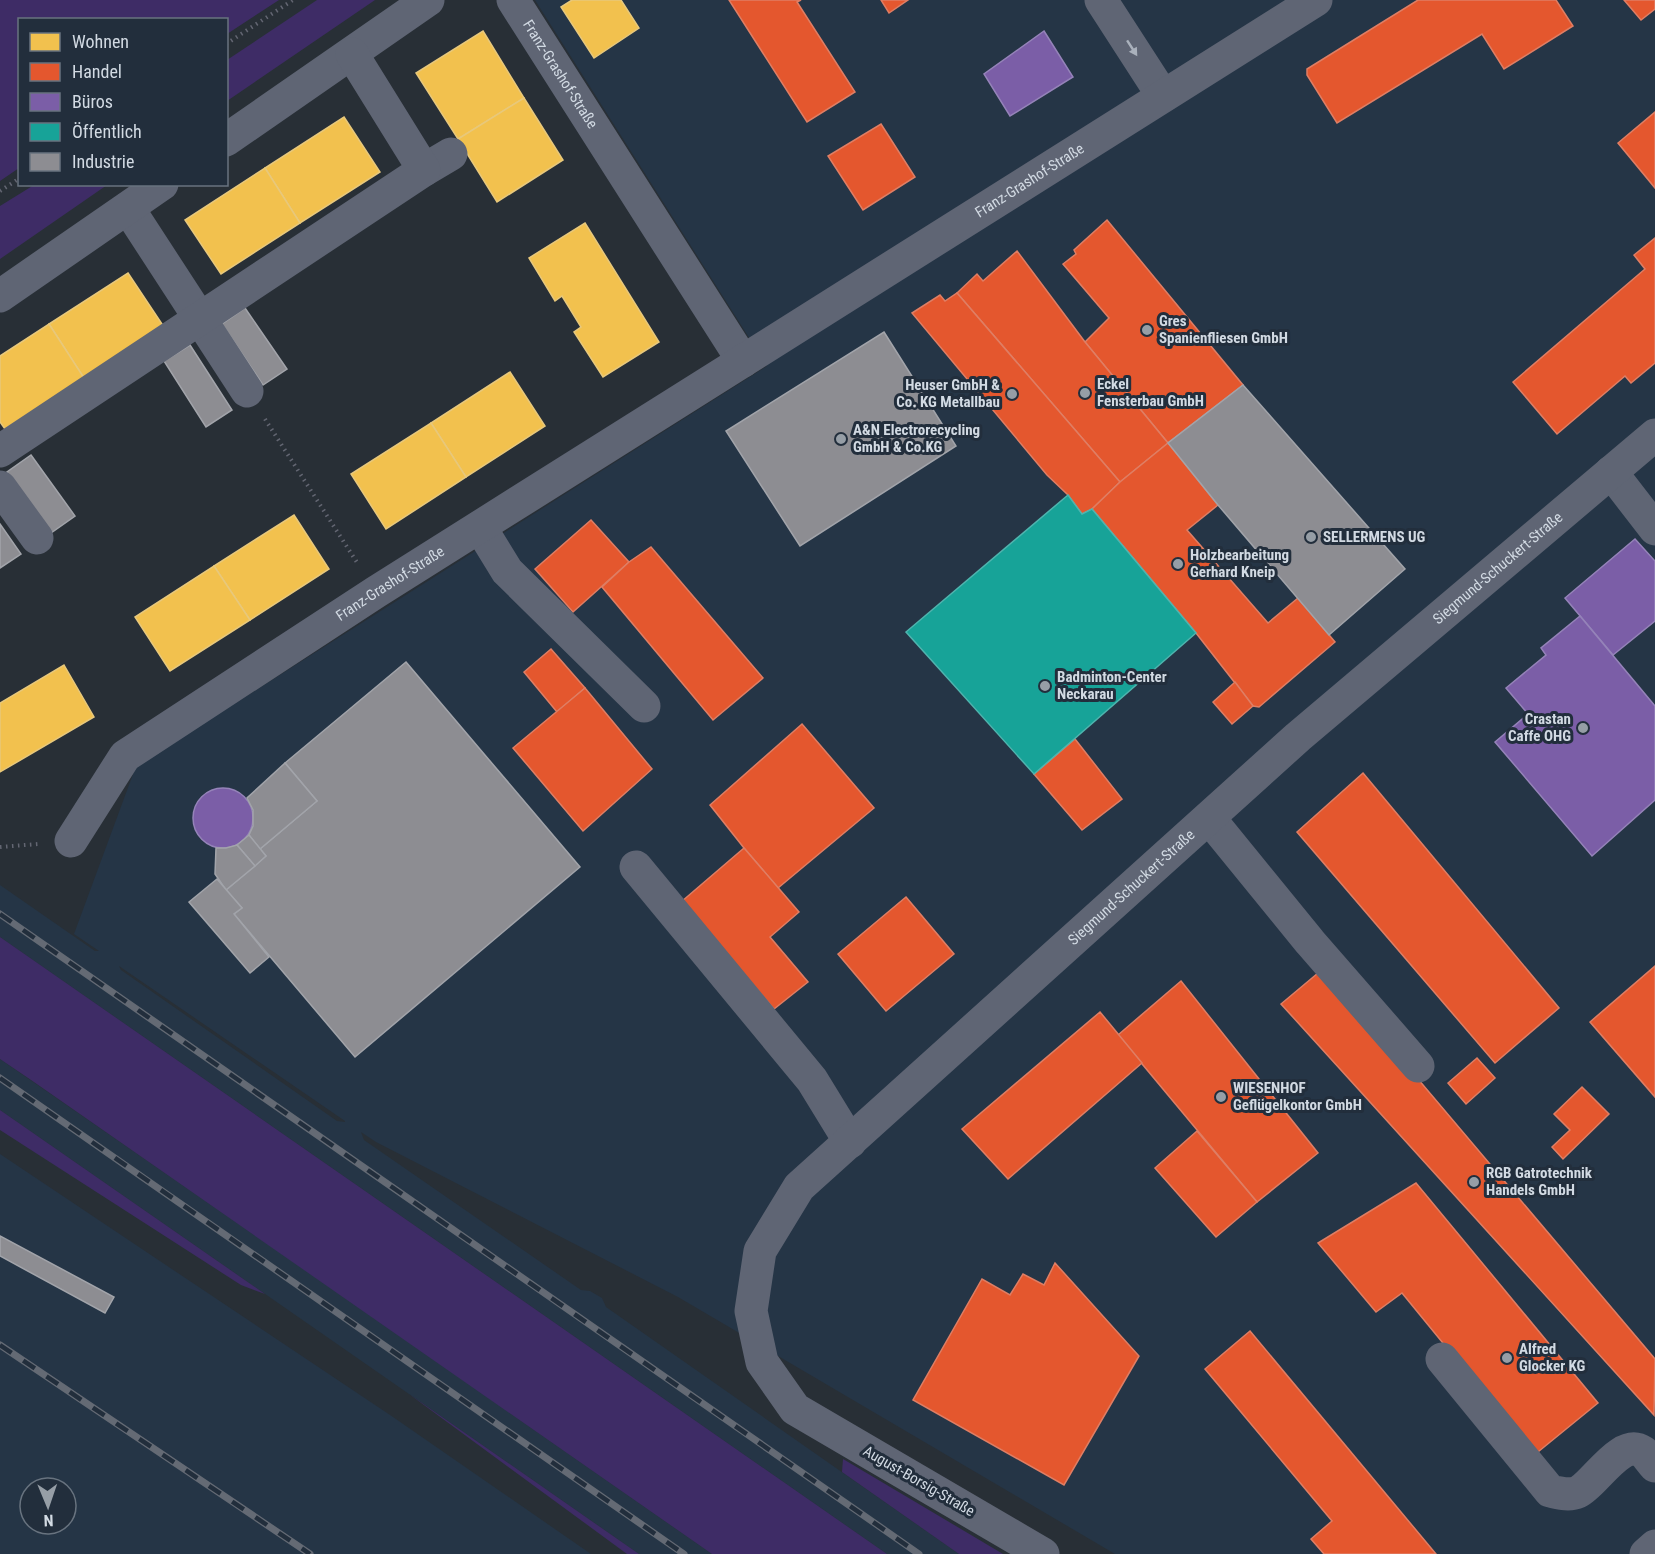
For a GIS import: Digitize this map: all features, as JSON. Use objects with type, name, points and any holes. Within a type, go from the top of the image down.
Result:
[{"type":"street","points":[[228,139],[428,0]]},
{"type":"street","name":"Franz-Grashof-Straße","points":[[513,0],[743,361]]},
{"type":"street","points":[[1101,0],[1163,96]]},
{"type":"street","name":"Franz-Grashof-Straße","points":[[71,841],[125,756],[376,592],[1316,0]]},
{"type":"street","points":[[0,451],[438,162],[352,54]]},
{"type":"street","points":[[0,296],[159,186]]},
{"type":"street","points":[[128,208],[247,391]]},
{"type":"street","name":"Siegmund-Schuckert-Straße","points":[[795,1409],[762,1362],[751,1311],[760,1251],[799,1187],[1298,737],[1655,435]]},
{"type":"street","points":[[1611,472],[1655,529]]},
{"type":"street","points":[[0,487],[37,538]]},
{"type":"street","points":[[480,527],[507,571],[644,706]]},
{"type":"street","points":[[1209,818],[1310,942],[1418,1066]]},
{"type":"street","points":[[636,867],[812,1080],[849,1142]]},
{"type":"street","points":[[1442,1359],[1550,1491],[1565,1494],[1578,1492],[1618,1455],[1632,1449],[1642,1451],[1655,1466]]},
{"type":"street","name":"August-Borsig-Straße","points":[[795,1409],[1043,1554]]},
{"type":"street","points":[[1646,1554],[1655,1546]]},
{"type":"path","points":[[228,43],[294,0]]},
{"type":"path","points":[[0,191],[18,179]]},
{"type":"path","points":[[277,437],[376,592]]},
{"type":"shaded area","points":[[0,0],[279,0],[228,33],[228,18],[18,18],[18,169],[0,181]]},
{"type":"shaded area","points":[[317,0],[375,0],[228,100],[228,59]]},
{"type":"shaded area","points":[[535,0],[1655,0],[1655,1554],[1115,1554],[678,1297],[376,1142],[361,1132],[364,1140],[581,1290],[590,1291],[602,1298],[606,1307],[959,1554],[887,1554],[0,937],[0,885],[95,951],[99,951],[74,934],[136,766],[767,366]],"holes":[[[119,966],[345,1121],[337,1121],[121,970]]]},
{"type":"shaded area","points":[[32,186],[106,186],[0,259],[0,206]]},
{"type":"shaded area","points":[[0,937],[887,1554],[712,1554],[0,1059]]},
{"type":"shaded area","points":[[0,1059],[712,1554],[639,1554],[0,1110]]},
{"type":"shaded area","points":[[0,1110],[265,1294],[241,1285],[0,1130]]},
{"type":"shaded area","points":[[0,1154],[393,1417],[591,1554],[0,1554]]},
{"type":"shaded area","points":[[409,1394],[639,1554],[627,1554]]},
{"type":"shaded area","points":[[843,1459],[1003,1554],[959,1554],[842,1472]]},
{"type":"building: Wohnen","points":[[572,0],[621,0],[639,28],[594,58],[561,7]]},
{"type":"building: Wohnen","points":[[483,31],[524,98],[458,139],[416,73]]},
{"type":"building: Wohnen","points":[[524,98],[563,160],[497,202],[458,139]]},
{"type":"building: Wohnen","points":[[344,117],[380,172],[300,223],[265,168]]},
{"type":"building: Wohnen","points":[[265,168],[300,223],[221,274],[185,220]]},
{"type":"building: Wohnen","points":[[585,223],[659,342],[603,377],[574,332],[581,327],[562,296],[555,301],[529,258]]},
{"type":"building: Wohnen","points":[[128,273],[164,327],[84,378],[49,324]]},
{"type":"building: Wohnen","points":[[49,324],[84,378],[5,429],[0,422],[0,356]]},
{"type":"building: Wohnen","points":[[510,372],[545,426],[466,477],[431,423]]},
{"type":"building: Wohnen","points":[[431,423],[466,477],[386,529],[351,474]]},
{"type":"building: Wohnen","points":[[294,515],[329,569],[250,620],[214,566]]},
{"type":"building: Wohnen","points":[[214,566],[250,620],[170,671],[135,617]]},
{"type":"building: Wohnen","points":[[64,665],[94,717],[0,772],[0,703]]},
{"type":"building: Handel","points":[[729,0],[801,0],[797,2],[855,92],[807,122]]},
{"type":"building: Handel","points":[[881,0],[908,0],[889,13]]},
{"type":"building: Handel","points":[[1418,0],[1556,0],[1573,26],[1504,69],[1482,34],[1337,123],[1307,75],[1307,69]]},
{"type":"building: Handel","points":[[1624,0],[1655,0],[1655,9],[1641,20]]},
{"type":"building: Handel","points":[[1655,112],[1655,188],[1618,143]]},
{"type":"building: Handel","points":[[881,124],[915,177],[863,210],[828,156]]},
{"type":"building: Handel","name":"Gres Spanienfliesen GmbH","points":[[1107,220],[1243,385],[1168,443],[1085,342],[1109,318],[1063,264],[1076,254],[1074,250]]},
{"type":"building: Handel","points":[[1655,238],[1655,363],[1631,383],[1625,376],[1557,434],[1513,382],[1645,269],[1634,255]]},
{"type":"building: Handel","name":"Eckel Fensterbau GmbH","points":[[1017,251],[1085,342],[1168,443],[1120,482],[957,293],[977,274],[983,281]]},
{"type":"building: Handel","name":"Heuser GmbH & Co. KG Metallbau","points":[[957,293],[1120,482],[1092,509],[1082,514],[912,313],[940,295],[945,301]]},
{"type":"building: Handel","name":"Holzbearbeitung Gerhard Kneip","points":[[1168,443],[1218,505],[1187,530],[1268,623],[1298,598],[1335,642],[1259,707],[1253,706],[1196,633],[1092,509],[1120,482]]},
{"type":"building: Handel","points":[[591,520],[629,562],[573,612],[535,569]]},
{"type":"building: Handel","points":[[651,547],[763,678],[713,720],[602,587],[629,562]]},
{"type":"building: Handel","points":[[551,649],[585,688],[557,712],[524,672]]},
{"type":"building: Handel","points":[[1235,682],[1253,706],[1232,724],[1213,702]]},
{"type":"building: Handel","points":[[585,688],[652,769],[583,831],[513,748]]},
{"type":"building: Handel","points":[[802,724],[874,808],[778,888],[710,805]]},
{"type":"building: Handel","points":[[1075,739],[1122,799],[1082,830],[1034,774]]},
{"type":"building: Handel","points":[[1363,773],[1559,1008],[1495,1063],[1297,832]]},
{"type":"building: Handel","points":[[744,848],[799,912],[770,937],[808,982],[774,1009],[681,902]]},
{"type":"building: Handel","points":[[906,897],[954,954],[886,1011],[838,954]]},
{"type":"building: Handel","points":[[1655,966],[1655,1097],[1590,1022]]},
{"type":"building: Handel","name":"RGB Gatrotechnik Handels GmbH","points":[[1324,968],[1655,1359],[1654,1415],[1281,1004]]},
{"type":"building: Handel","name":"WIESENHOF Geflügelkontor GmbH","points":[[1181,981],[1318,1153],[1257,1202],[1118,1035]]},
{"type":"building: Handel","points":[[1100,1012],[1142,1063],[1008,1179],[962,1129]]},
{"type":"building: Handel","points":[[1477,1058],[1495,1078],[1466,1104],[1448,1083]]},
{"type":"building: Handel","points":[[1582,1087],[1609,1114],[1563,1159],[1552,1147],[1570,1130],[1554,1114]]},
{"type":"building: Handel","points":[[1197,1131],[1257,1202],[1216,1237],[1155,1168]]},
{"type":"building: Handel","name":"Alfred Glocker KG","points":[[1416,1183],[1598,1403],[1533,1456],[1402,1293],[1376,1312],[1318,1243]]},
{"type":"building: Handel","points":[[1055,1263],[1139,1356],[1064,1485],[913,1400],[982,1279],[1010,1295],[1023,1274],[1044,1285]]},
{"type":"building: Handel","points":[[1250,1331],[1436,1554],[1324,1554],[1311,1539],[1332,1521],[1205,1369]]},
{"type":"building: Büros","points":[[1044,31],[1073,77],[1010,116],[984,74]]},
{"type":"building: Büros","points":[[1635,539],[1655,561],[1655,621],[1613,655],[1565,598]]},
{"type":"building: Büros","name":"Crastan Caffe OHG","points":[[1580,616],[1655,706],[1655,800],[1592,856],[1495,742],[1528,714],[1506,688],[1546,655],[1541,648]]},
{"type":"building: Büros","points":[[217,788],[229,788],[240,793],[248,801],[253,818],[251,830],[240,843],[229,848],[217,848],[206,843],[198,835],[193,824],[193,812],[198,801],[206,793]]},
{"type":"building: Öffentlich","name":"Badminton-Center Neckarau","points":[[1068,495],[1082,514],[1092,509],[1196,633],[1034,774],[906,632]]},
{"type":"building: Industrie","points":[[245,308],[287,369],[263,385],[222,324]]},
{"type":"building: Industrie","name":"A&N Electrorecycling GmbH & Co.KG","points":[[884,332],[956,446],[800,546],[726,431]]},
{"type":"building: Industrie","points":[[190,345],[232,410],[206,427],[164,361]]},
{"type":"building: Industrie","name":"SELLERMENS UG","points":[[1243,385],[1405,569],[1329,635],[1168,443]]},
{"type":"building: Industrie","points":[[31,455],[75,516],[51,533],[7,472]]},
{"type":"building: Industrie","points":[[0,524],[21,554],[0,568]]},
{"type":"building: Industrie","points":[[406,662],[580,867],[355,1057],[234,914],[242,908],[226,890],[266,856],[260,849],[317,801],[285,763]]},
{"type":"building: Industrie","points":[[285,763],[317,801],[260,849],[249,835],[253,826],[253,810],[247,798]]},
{"type":"building: Industrie","points":[[249,835],[266,856],[255,866],[237,845]]},
{"type":"building: Industrie","points":[[237,845],[255,866],[226,890],[215,874],[216,848]]},
{"type":"building: Industrie","points":[[217,879],[242,908],[234,914],[269,957],[250,973],[189,902]]},
{"type":"building: Industrie","points":[[0,1236],[114,1297],[105,1313],[0,1256]]},
{"type":"railway","points":[[0,914],[919,1554]]},
{"type":"railway","points":[[0,1078],[684,1554]]},
{"type":"railway","points":[[0,1345],[310,1554]]},
{"type":"place","name":"Gres Spanienfliesen GmbH","points":[[1147,330]]},
{"type":"place","name":"Eckel Fensterbau GmbH","points":[[1085,393]]},
{"type":"place","name":"Heuser GmbH & Co. KG Metallbau","points":[[1012,394]]},
{"type":"place","name":"A&N Electrorecycling GmbH & Co.KG","points":[[841,439]]},
{"type":"place","name":"SELLERMENS UG","points":[[1311,537]]},
{"type":"place","name":"Holzbearbeitung Gerhard Kneip","points":[[1178,564]]},
{"type":"place","name":"Badminton-Center Neckarau","points":[[1045,686]]},
{"type":"place","name":"Crastan Caffe OHG","points":[[1583,728]]},
{"type":"place","name":"WIESENHOF Geflügelkontor GmbH","points":[[1221,1097]]},
{"type":"place","name":"RGB Gatrotechnik Handels GmbH","points":[[1474,1182]]},
{"type":"place","name":"Alfred Glocker KG","points":[[1507,1358]]}]
